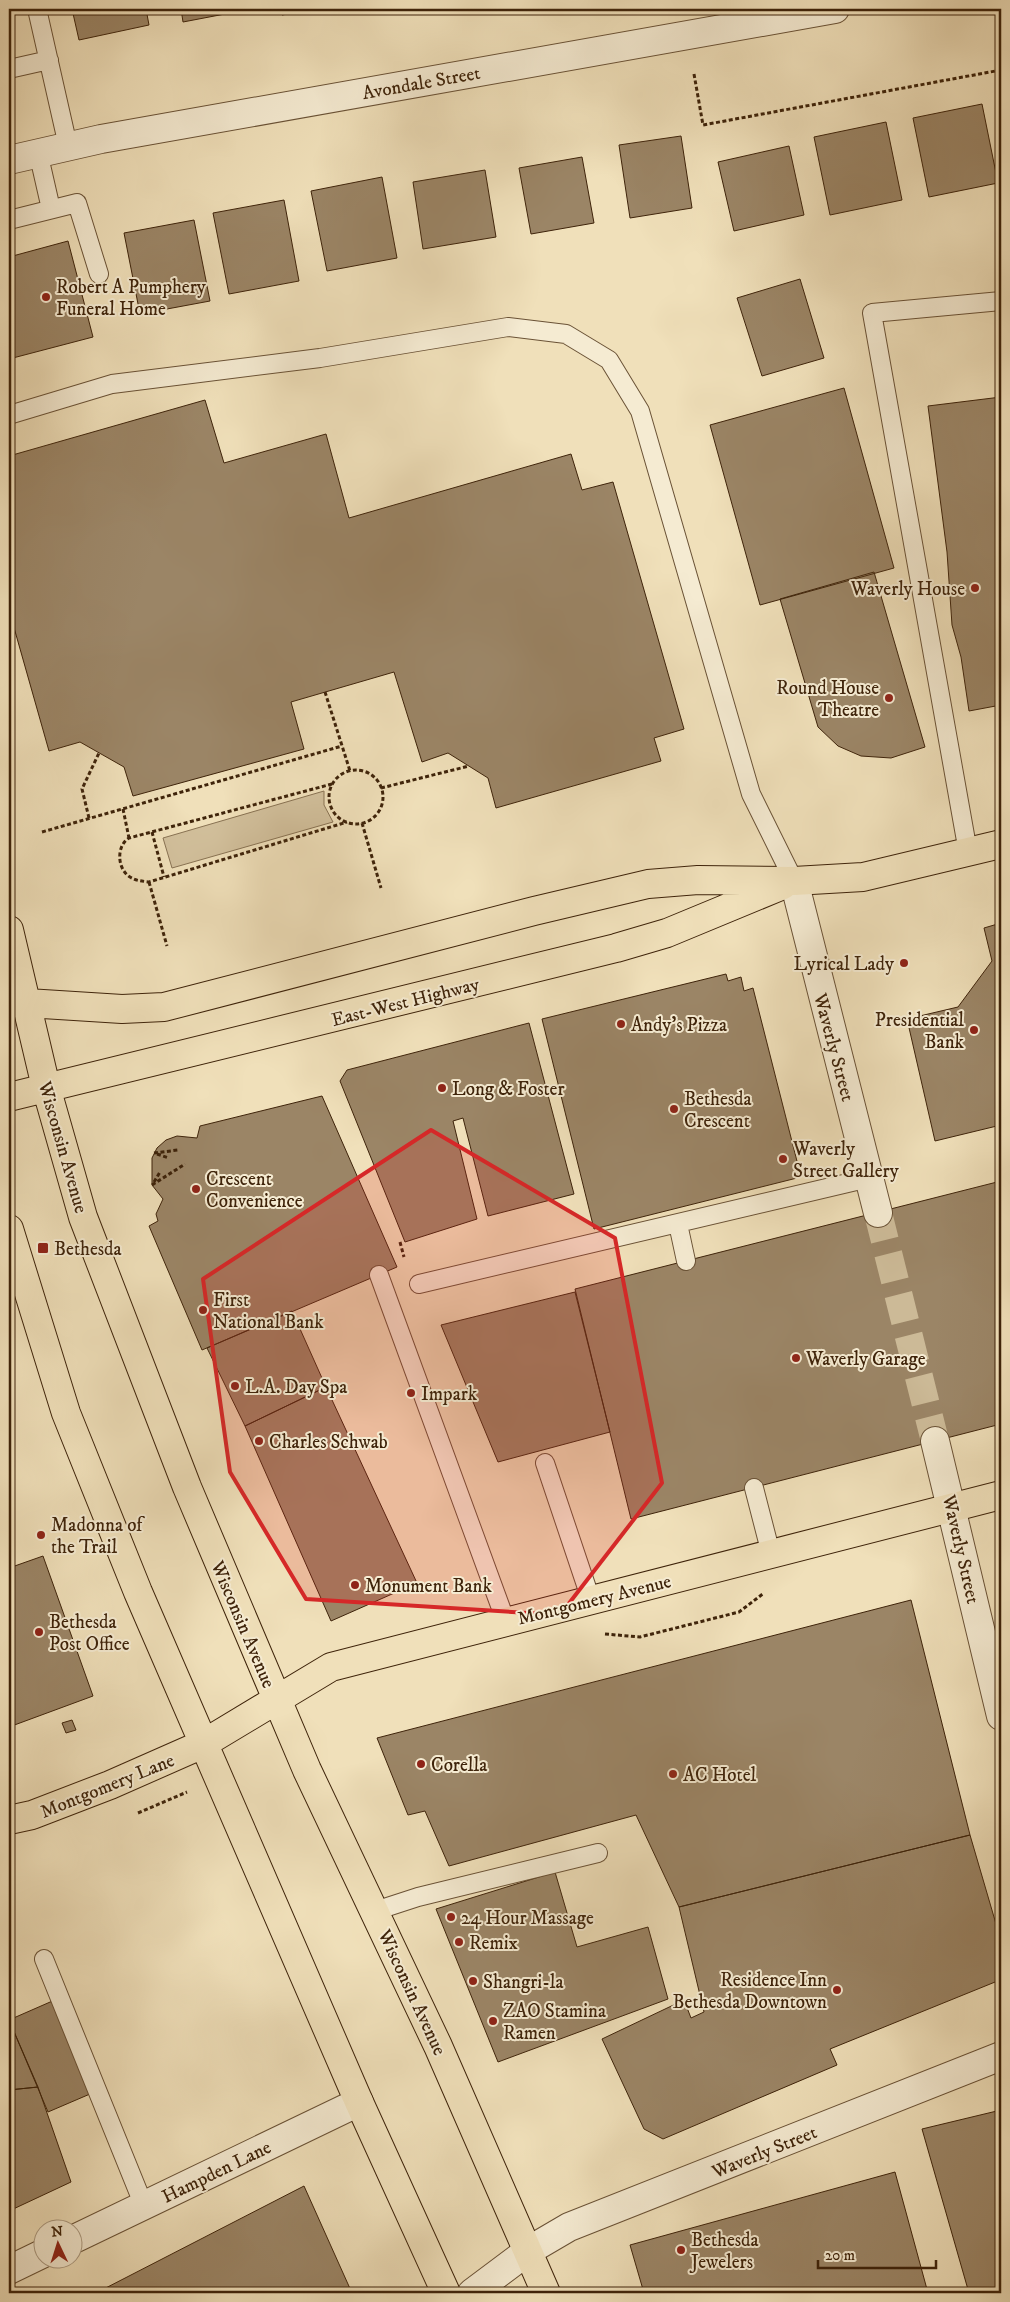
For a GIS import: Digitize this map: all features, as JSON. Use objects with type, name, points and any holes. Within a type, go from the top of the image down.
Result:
[{"type":"main road","name":"East-West Highway","points":[[18,998],[122,1010],[164,1007],[648,884],[698,880],[794,881],[863,877],[1001,844]]},
{"type":"main road","name":"East-West Highway","points":[[9,1097],[409,1000],[667,934],[794,881]]},
{"type":"main road","name":"Wisconsin Avenue","points":[[9,930],[18,998],[90,1234],[187,1487],[276,1700],[438,2046],[546,2293]]},
{"type":"main road","points":[[9,1229],[66,1414],[138,1592],[359,2102],[446,2293]]},
{"type":"main road","name":"Montgomery Avenue","points":[[203,1744],[331,1667],[1001,1495]]},
{"type":"main road","name":"Montgomery Lane","points":[[9,1820],[32,1815],[110,1785],[203,1744]]},
{"type":"street","name":"Avondale Street","points":[[9,160],[68,146],[829,9]]},
{"type":"street","name":"Waverly Street","points":[[794,881],[878,1213]]},
{"type":"street","name":"Waverly Street","points":[[935,1441],[1001,1716]]},
{"type":"street","name":"Waverly Street","points":[[472,2293],[528,2251],[569,2228],[1001,2056]]},
{"type":"street","name":"Hampden Lane","points":[[82,2235],[359,2102]]},
{"type":"street","points":[[9,2270],[32,2259]]},
{"type":"lane","points":[[37,9],[68,146]]},
{"type":"lane","points":[[9,69],[49,60]]},
{"type":"lane","points":[[38,152],[51,209]]},
{"type":"lane","points":[[9,220],[77,203],[99,274]]},
{"type":"lane","points":[[968,852],[872,313],[1001,301]]},
{"type":"lane","points":[[9,415],[112,384],[320,358],[508,327],[566,334],[609,360],[640,411],[751,794],[794,881]]},
{"type":"lane","points":[[419,1284],[870,1178]]},
{"type":"lane","points":[[678,1224],[686,1261]]},
{"type":"lane","points":[[379,1275],[506,1622]]},
{"type":"lane","points":[[545,1463],[591,1600]]},
{"type":"lane","points":[[754,1488],[771,1554]]},
{"type":"lane","points":[[375,1911],[418,1898],[598,1853]]},
{"type":"lane","points":[[44,1959],[144,2206]]},
{"type":"path","points":[[694,74],[704,125],[1001,70]]},
{"type":"path","points":[[325,692],[350,771]]},
{"type":"path","points":[[42,832],[342,746]]},
{"type":"path","points":[[89,818],[82,789],[99,753]]},
{"type":"path","points":[[382,788],[469,766]]},
{"type":"path","points":[[332,784],[129,838],[124,841],[120,851],[122,869],[128,876],[137,881],[149,882],[347,822],[362,823],[370,820],[380,808],[383,798],[382,788],[374,777],[362,771],[350,771],[339,776],[332,784],[329,794],[330,805],[337,816],[347,822]]},
{"type":"path","points":[[123,809],[129,838]]},
{"type":"path","points":[[362,823],[381,888]]},
{"type":"path","points":[[152,832],[164,877]]},
{"type":"path","points":[[149,882],[167,946]]},
{"type":"path","points":[[169,1158],[154,1153],[178,1150]]},
{"type":"path","points":[[160,1172],[152,1184],[185,1164]]},
{"type":"path","points":[[400,1242],[404,1257]]},
{"type":"highlighted area","points":[[431,1130],[615,1238],[662,1483],[560,1615],[306,1599],[230,1472],[203,1279]]},
{"type":"shaded area","points":[[324,791],[324,805],[333,822],[172,868],[163,838]]},
{"type":"building","points":[[72,9],[146,9],[149,25],[79,40]]},
{"type":"building","points":[[181,9],[251,9],[183,22]]},
{"type":"building","points":[[281,9],[315,9],[282,15]]},
{"type":"building","points":[[982,104],[998,183],[929,197],[913,118]]},
{"type":"building","points":[[886,122],[902,200],[830,215],[814,137]]},
{"type":"building","points":[[681,136],[692,208],[630,218],[619,145]]},
{"type":"building","points":[[789,146],[804,215],[734,231],[718,162]]},
{"type":"building","points":[[582,157],[594,223],[531,234],[519,168]]},
{"type":"building","points":[[485,170],[496,237],[423,249],[413,182]]},
{"type":"building","points":[[382,177],[397,258],[327,271],[311,191]]},
{"type":"building","points":[[284,200],[299,281],[229,294],[213,213]]},
{"type":"building","points":[[194,220],[210,301],[140,314],[124,233]]},
{"type":"building","name":"Robert A Pumphery Funeral Home","points":[[68,241],[93,337],[9,359],[9,257]]},
{"type":"building","points":[[800,279],[824,358],[762,376],[737,298]]},
{"type":"building","points":[[844,388],[894,568],[760,605],[710,425]]},
{"type":"building","name":"Waverly House","points":[[1001,397],[1001,705],[969,711],[961,657],[952,625],[947,552],[928,406]]},
{"type":"building","points":[[205,400],[224,463],[326,434],[349,518],[571,454],[582,490],[613,482],[684,729],[654,738],[661,761],[496,808],[488,778],[448,753],[422,762],[394,672],[291,702],[304,749],[133,796],[124,767],[80,742],[49,751],[9,610],[9,456]]},
{"type":"building","points":[[874,572],[925,747],[891,758],[861,756],[838,746],[818,727],[780,599]]},
{"type":"building","points":[[1001,923],[1001,1125],[935,1141],[907,1019],[958,1007],[992,961],[984,928]]},
{"type":"building","name":"Bethesda Crescent","points":[[726,974],[728,981],[741,977],[744,991],[753,988],[801,1177],[594,1229],[542,1019]]},
{"type":"building","points":[[529,1023],[574,1194],[488,1216],[463,1118],[453,1121],[477,1219],[405,1242],[340,1081],[347,1070]]},
{"type":"building","points":[[322,1096],[397,1267],[202,1350],[149,1226],[158,1221],[156,1214],[163,1199],[152,1185],[152,1158],[157,1148],[166,1140],[177,1136],[197,1138],[200,1126]]},
{"type":"building","name":"Waverly Garage","points":[[1001,1181],[1001,1424],[631,1519],[575,1289]]},
{"type":"building","points":[[575,1292],[610,1432],[498,1462],[441,1325]]},
{"type":"building","points":[[292,1311],[326,1387],[245,1426],[207,1348]]},
{"type":"building","points":[[326,1387],[417,1583],[331,1621],[245,1426]]},
{"type":"building","name":"Bethesda Post Office","points":[[43,1556],[93,1696],[9,1727],[9,1568]]},
{"type":"building","name":"AC Hotel","points":[[911,1600],[970,1835],[679,1907],[636,1815],[449,1866],[425,1811],[408,1815],[377,1738]]},
{"type":"building","points":[[72,1720],[76,1730],[66,1733],[62,1723]]},
{"type":"building","name":"Residence Inn Bethesda Downtown","points":[[970,1835],[1001,1941],[1000,1980],[830,2049],[837,2065],[663,2139],[644,2129],[602,2039],[684,2000],[691,2018],[704,2012],[679,1907]]},
{"type":"building","points":[[555,1872],[577,1947],[648,1927],[668,1999],[498,2062],[436,1909]]},
{"type":"building","points":[[57,1999],[97,2091],[48,2112],[9,2020]]},
{"type":"building","points":[[9,2020],[38,2087],[9,2090]]},
{"type":"building","points":[[38,2087],[71,2182],[9,2211],[9,2090]]},
{"type":"building","points":[[1001,2110],[1001,2293],[969,2293],[922,2129]]},
{"type":"building","points":[[895,2172],[928,2293],[644,2293],[630,2245]]},
{"type":"building","points":[[304,2186],[352,2293],[96,2293]]},
{"type":"tunnel","points":[[878,1213],[935,1441]]},
{"type":"place","name":"Robert A Pumphery Funeral Home","points":[[46,297]]},
{"type":"place","name":"Waverly House","points":[[975,588]]},
{"type":"place","name":"Round House Theatre","points":[[889,698]]},
{"type":"place","name":"Lyrical Lady","points":[[904,963]]},
{"type":"place","name":"Andy's Pizza","points":[[621,1024]]},
{"type":"place","name":"Presidential Bank","points":[[974,1030]]},
{"type":"place","name":"Long & Foster","points":[[442,1088]]},
{"type":"place","name":"Bethesda Crescent","points":[[674,1109]]},
{"type":"place","name":"Waverly Street Gallery","points":[[783,1159]]},
{"type":"place","name":"Crescent Convenience","points":[[196,1189]]},
{"type":"place","name":"Bethesda","points":[[43,1248]]},
{"type":"place","name":"First National Bank","points":[[203,1310]]},
{"type":"place","name":"Waverly Garage","points":[[796,1358]]},
{"type":"place","name":"L.A. Day Spa","points":[[235,1386]]},
{"type":"place","name":"Impark","points":[[411,1393]]},
{"type":"place","name":"Charles Schwab","points":[[259,1441]]},
{"type":"place","name":"Madonna of the Trail","points":[[41,1535]]},
{"type":"place","name":"Monument Bank","points":[[355,1585]]},
{"type":"place","name":"Bethesda Post Office","points":[[39,1632]]},
{"type":"place","name":"Corella","points":[[421,1764]]},
{"type":"place","name":"AC Hotel","points":[[673,1774]]},
{"type":"place","name":"24 Hour Massage","points":[[451,1917]]},
{"type":"place","name":"Remix","points":[[459,1942]]},
{"type":"place","name":"Shangri-la","points":[[473,1981]]},
{"type":"place","name":"Residence Inn Bethesda Downtown","points":[[837,1990]]},
{"type":"place","name":"ZAO Stamina Ramen","points":[[493,2021]]},
{"type":"place","name":"Bethesda Jewelers","points":[[681,2250]]}]
